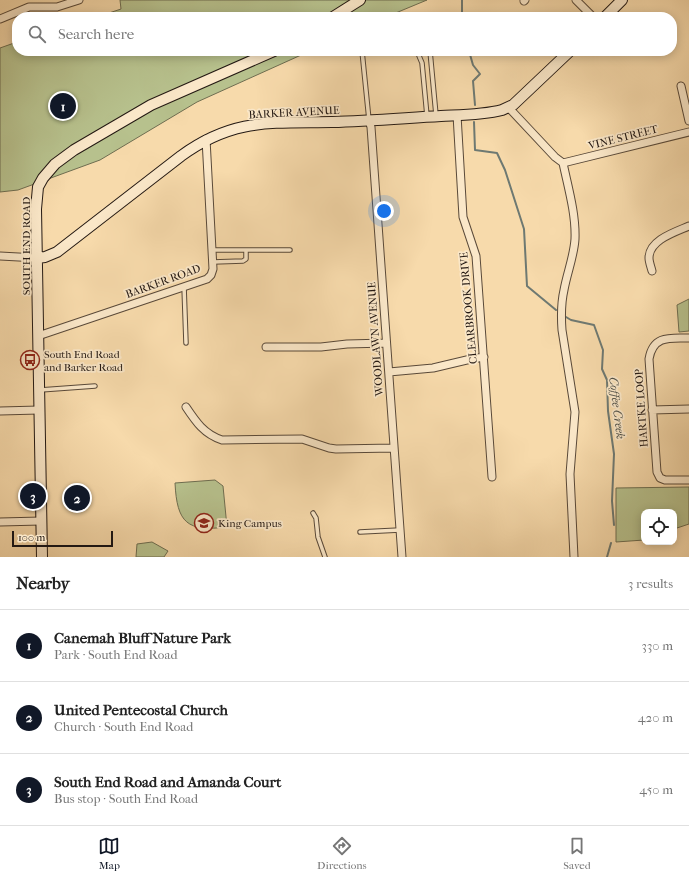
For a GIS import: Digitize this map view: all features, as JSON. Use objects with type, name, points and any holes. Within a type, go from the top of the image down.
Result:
[{"type":"main road","points":[[342,12],[360,0]]},
{"type":"main road","points":[[610,12],[622,0]]},
{"type":"main road","name":"SOUTH END ROAD","points":[[42,557],[36,195],[41,181],[55,164],[74,150],[151,105],[263,56]]},
{"type":"main road","points":[[509,108],[565,56]]},
{"type":"main road","name":"BARKER AVENUE","points":[[37,258],[45,257],[56,252],[181,156],[206,139],[227,131],[255,124],[369,121],[457,115],[498,111],[509,108]]},
{"type":"street","points":[[17,12],[29,7],[58,7],[79,0]]},
{"type":"street","points":[[576,0],[588,12]]},
{"type":"street","points":[[0,19],[12,14]]},
{"type":"street","points":[[680,86],[689,121]]},
{"type":"street","points":[[509,108],[555,157],[563,163],[575,229],[573,249],[564,290],[561,317],[575,412],[570,474],[574,557]]},
{"type":"street","name":"CLEARBROOK DRIVE","points":[[457,115],[464,221],[473,243],[476,256],[492,477]]},
{"type":"street","name":"WOODLAWN AVENUE","points":[[369,121],[371,127],[381,253],[386,343],[402,557]]},
{"type":"street","name":"VINE STREET","points":[[563,163],[689,132]]},
{"type":"street","name":"BARKER ROAD","points":[[38,336],[207,278],[211,275],[213,268],[206,139]]},
{"type":"street","points":[[652,271],[649,257],[653,246],[664,237],[689,226]]},
{"type":"street","points":[[0,256],[37,258]]},
{"type":"street","name":"HARTKE LOOP","points":[[689,338],[663,339],[656,342],[651,349],[649,359],[657,472],[660,478],[666,480],[689,480]]},
{"type":"street","points":[[266,347],[321,347],[347,344],[386,343]]},
{"type":"street","points":[[389,372],[433,368],[484,357]]},
{"type":"street","points":[[186,407],[202,429],[211,436],[222,440],[302,439],[310,440],[329,448],[336,449],[394,448]]},
{"type":"street","points":[[652,410],[689,409]]},
{"type":"street","points":[[0,411],[39,410]]},
{"type":"street","points":[[0,522],[41,521]]},
{"type":"lane","points":[[362,56],[369,121]]},
{"type":"lane","points":[[419,56],[422,63],[432,117]]},
{"type":"lane","points":[[430,56],[432,117]]},
{"type":"lane","points":[[212,250],[290,250]]},
{"type":"lane","points":[[212,262],[243,261],[246,259],[246,250]]},
{"type":"lane","points":[[184,286],[186,343]]},
{"type":"lane","points":[[39,390],[95,386]]},
{"type":"lane","points":[[313,513],[316,518],[318,537],[325,557]]},
{"type":"lane","points":[[360,532],[400,530]]},
{"type":"green space","points":[[120,0],[427,0],[398,12],[112,12],[121,9]]},
{"type":"green space","points":[[12,44],[12,56],[299,56],[197,102],[100,160],[18,190],[0,192],[0,48]]},
{"type":"green space","points":[[689,299],[689,331],[679,332],[677,305]]},
{"type":"green space","points":[[215,480],[223,486],[227,527],[202,528],[193,526],[182,516],[178,507],[175,483]]},
{"type":"green space","points":[[689,487],[689,524],[677,528],[677,509],[641,509],[641,540],[616,542],[616,488]]},
{"type":"green space","points":[[152,542],[168,551],[164,557],[136,557],[137,544]]},
{"type":"waterway","name":"Coffee Creek","points":[[462,0],[462,12]]},
{"type":"waterway","name":"Coffee Creek","points":[[470,56],[473,65],[480,74],[473,81],[475,105]]},
{"type":"waterway","name":"Coffee Creek","points":[[474,122],[475,150],[497,153],[505,170],[524,229],[527,286],[556,310]]},
{"type":"waterway","name":"Coffee Creek","points":[[566,317],[571,320],[594,325],[603,350],[602,369],[607,380],[608,411],[614,454],[612,501],[614,525]]},
{"type":"waterway","name":"Coffee Creek","points":[[607,557],[611,543]]},
{"type":"place","name":"Canemah Bluff Nature Park","points":[[63,106]]},
{"type":"place","name":"South End Road and Barker Road","points":[[30,360]]},
{"type":"place","name":"South End Road and Amanda Court","points":[[33,496]]},
{"type":"place","name":"United Pentecostal Church","points":[[77,498]]},
{"type":"place","name":"King Campus","points":[[204,523]]}]
